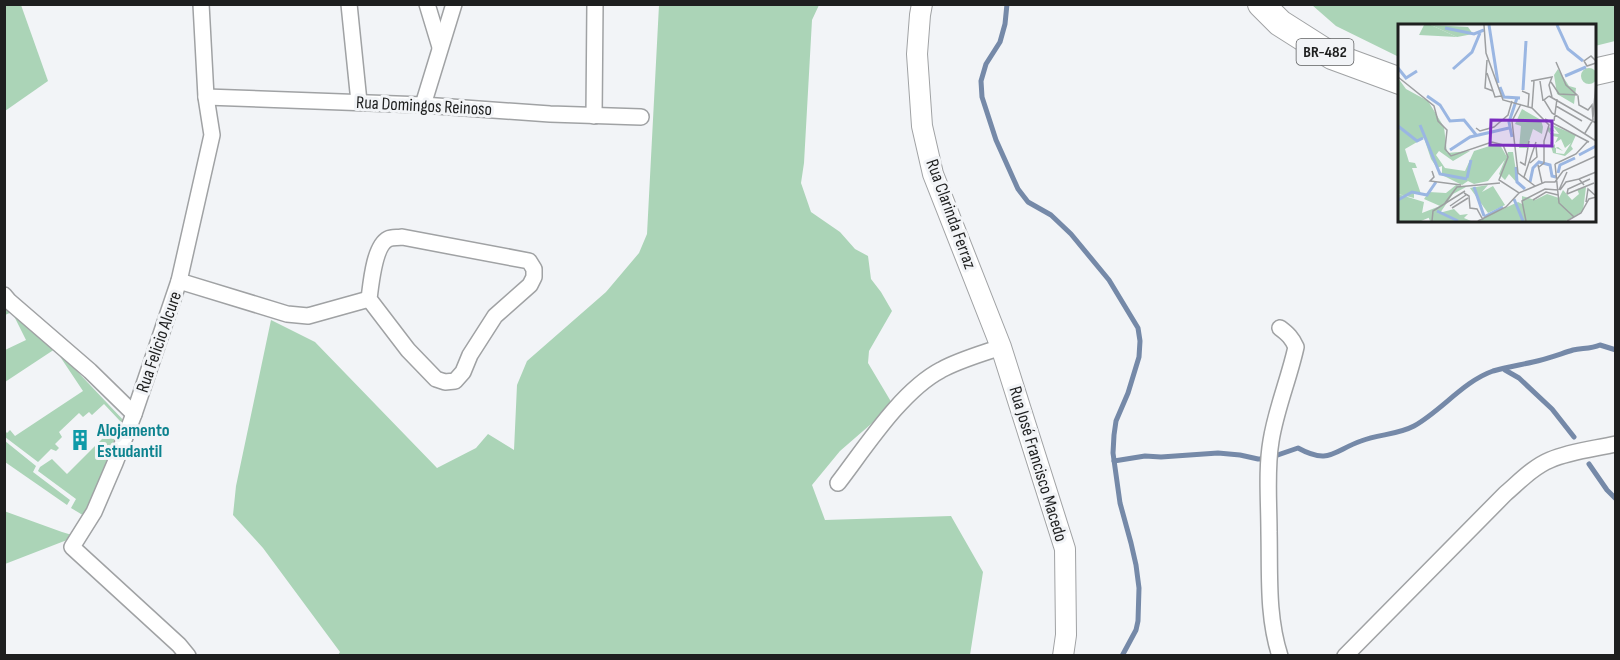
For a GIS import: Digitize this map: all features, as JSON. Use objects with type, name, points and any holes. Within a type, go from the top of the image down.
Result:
[{"type":"highway","name":"BR-482","points":[[1261,4],[1280,23],[1332,56],[1398,80]]},
{"type":"highway","points":[[1596,72],[1616,67]]},
{"type":"street","name":"Rua Felicio Alcure","points":[[188,656],[179,645],[72,547],[94,512],[134,414],[179,281],[212,135],[206,97],[201,4]]},
{"type":"street","points":[[349,4],[359,102]]},
{"type":"street","points":[[427,4],[440,47]]},
{"type":"street","points":[[423,105],[454,4]]},
{"type":"street","points":[[594,116],[595,4]]},
{"type":"street","name":"Rua Clarinda Ferraz","points":[[922,4],[917,54],[922,126],[933,174],[1001,347]]},
{"type":"street","name":"Rua Domingos Reinoso","points":[[206,97],[359,102],[550,114],[641,117]]},
{"type":"street","points":[[402,237],[529,261],[534,269],[534,277],[530,285],[495,316],[470,355],[463,372],[454,381],[445,382],[436,379],[408,350],[369,298],[376,257],[381,245],[389,239],[402,237]]},
{"type":"street","points":[[179,281],[287,314],[308,316],[369,298]]},
{"type":"street","points":[[4,295],[90,370],[134,414]]},
{"type":"street","points":[[1280,328],[1293,339],[1296,347],[1276,415],[1268,492],[1270,601],[1280,656]]},
{"type":"street","points":[[838,483],[895,409],[918,385],[941,370],[1001,347]]},
{"type":"street","name":"Rua José Francisco Macedo","points":[[1001,347],[1065,549],[1066,635],[1063,656]]},
{"type":"street","points":[[1345,656],[1505,494],[1533,470],[1549,460],[1616,444]]},
{"type":"green space","points":[[5,4],[21,5],[48,81],[5,111]]},
{"type":"green space","points":[[659,5],[819,5],[812,20],[801,183],[811,212],[840,232],[855,249],[868,256],[871,279],[892,311],[869,351],[868,363],[893,405],[840,451],[812,485],[825,520],[951,516],[983,572],[970,655],[338,655],[340,652],[263,548],[233,515],[236,486],[271,320],[315,342],[437,468],[476,448],[488,434],[514,450],[517,385],[527,361],[606,292],[639,253],[647,234]]},
{"type":"green space","points":[[1312,5],[1615,5],[1615,41],[1596,46],[1596,24],[1398,24],[1398,57],[1336,26]]},
{"type":"green space","points":[[4,299],[56,349],[126,423],[86,517],[71,508],[76,499],[38,471],[52,459],[67,474],[120,421],[104,404],[92,415],[89,412],[83,417],[79,413],[59,432],[62,437],[55,444],[59,448],[56,451],[51,449],[38,462],[5,437],[5,431],[7,433],[10,430],[15,436],[83,391],[55,349],[5,382],[5,350],[26,340],[12,312],[5,315]]},
{"type":"green space","points":[[5,441],[36,466],[33,472],[70,500],[67,505],[5,462]]},
{"type":"green space","points":[[4,511],[72,535],[67,540],[5,564]]},
{"type":"waterway","points":[[1007,4],[1000,42],[986,64],[981,81],[982,97],[996,140],[1018,189],[1028,202],[1051,215],[1071,234],[1109,280],[1138,328],[1139,357],[1128,393],[1116,421],[1113,453],[1120,503],[1136,565],[1139,588],[1136,630],[1122,656]]},
{"type":"waterway","points":[[1114,461],[1145,456],[1218,453],[1266,459],[1298,448],[1317,455],[1331,455],[1361,441],[1414,426],[1472,382],[1493,371],[1600,345],[1616,350]]},
{"type":"waterway","points":[[1505,370],[1519,378],[1552,409],[1574,437]]},
{"type":"waterway","points":[[1589,464],[1616,499]]},
{"type":"place","name":"Alojamento Estudantil","points":[[80,440]]}]
